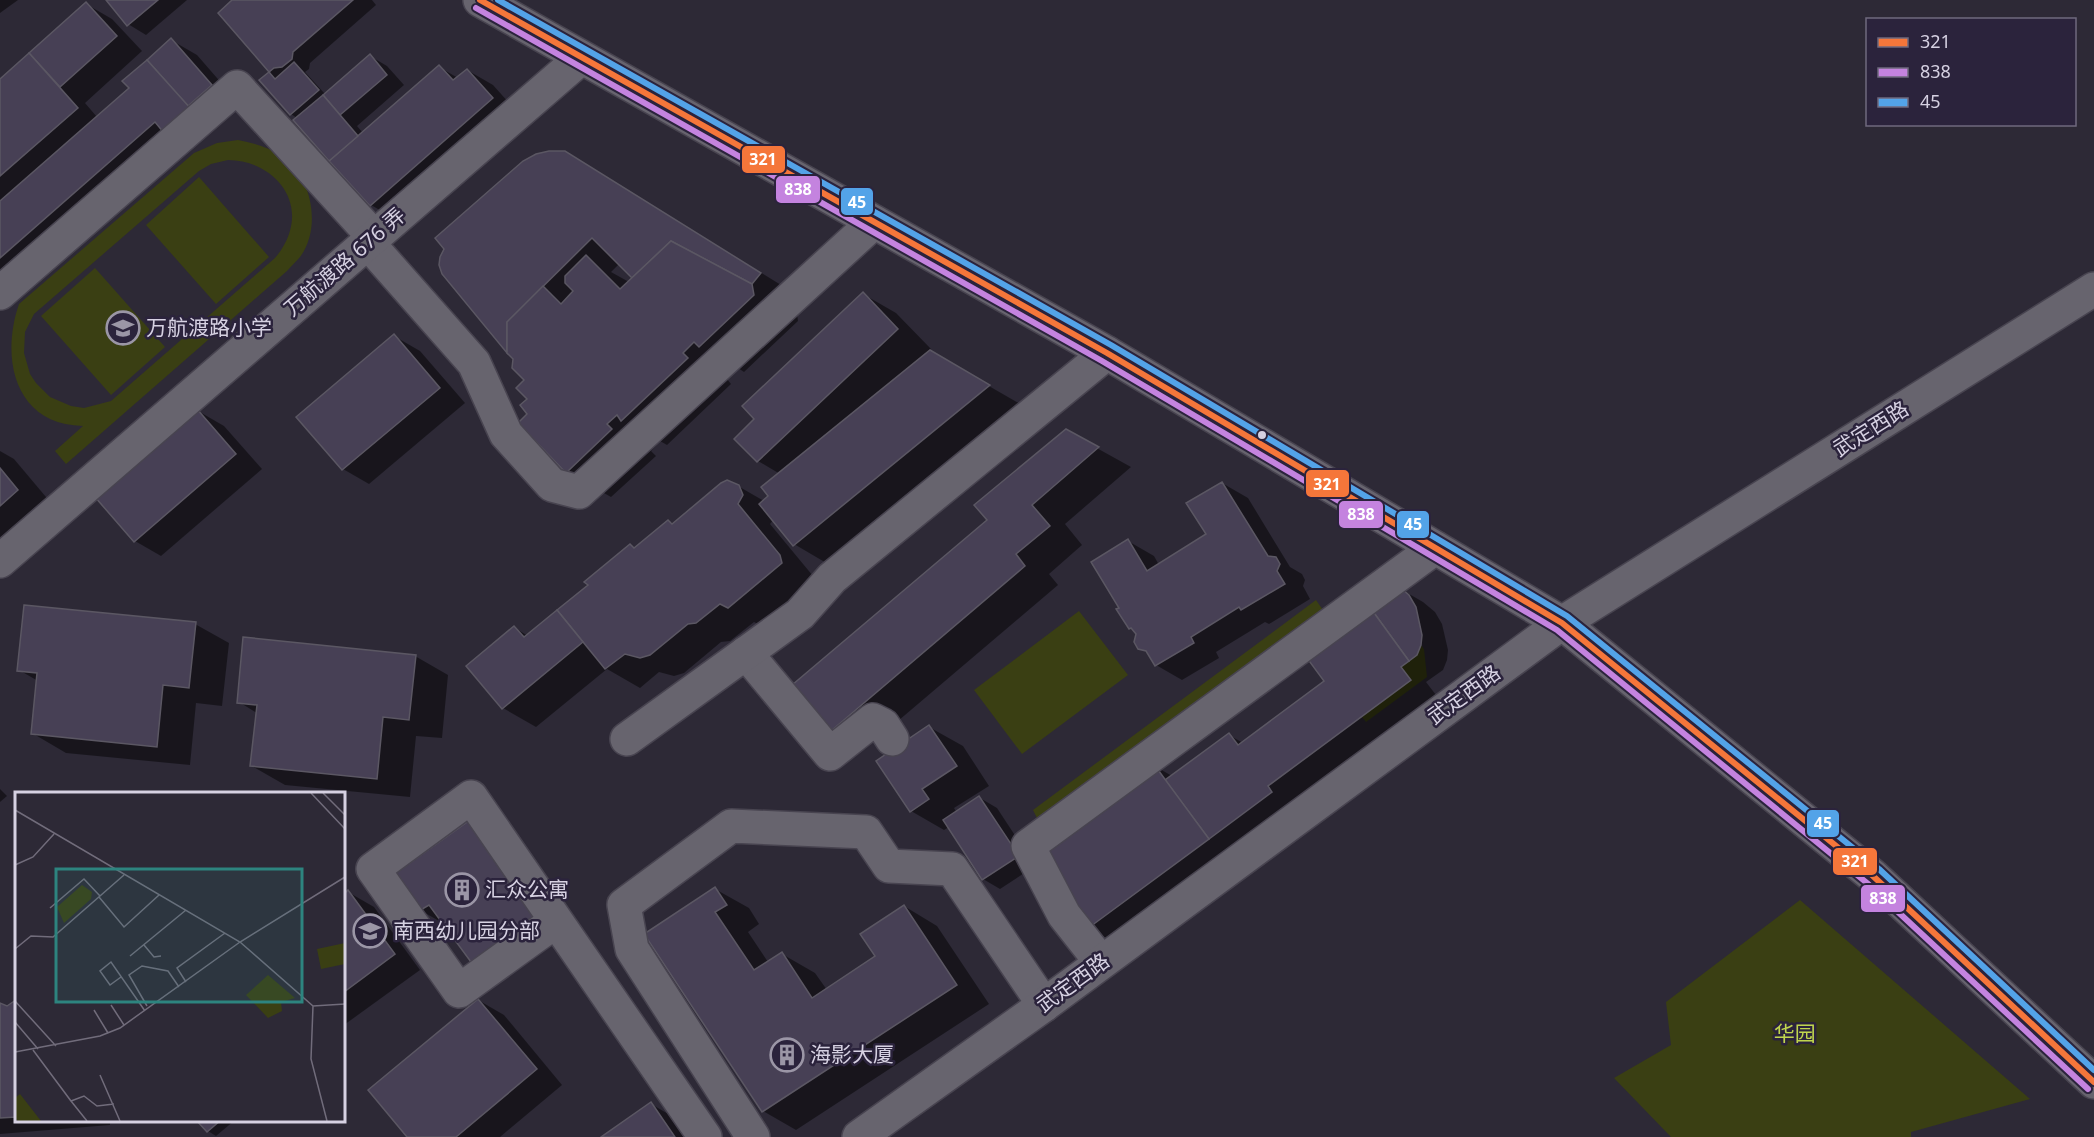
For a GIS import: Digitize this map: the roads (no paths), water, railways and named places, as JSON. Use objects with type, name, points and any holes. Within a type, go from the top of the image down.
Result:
[{"type":"street","points":[[480,0],[1107,353],[1562,623],[1873,876],[2094,1082]]},
{"type":"street","name":"万航渡路 676 弄","points":[[0,561],[581,58]]},
{"type":"street","points":[[0,293],[237,87],[371,240],[474,363],[506,434],[552,485],[579,492],[874,222]]},
{"type":"street","name":"武定西路","points":[[859,1137],[1044,1005],[1562,623],[2094,289]]},
{"type":"street","points":[[627,738],[800,614],[832,578],[1107,353]]},
{"type":"street","points":[[1101,962],[1064,915],[1028,846],[1436,548]]},
{"type":"street","points":[[746,653],[830,754],[873,720],[883,725],[892,738]]},
{"type":"street","points":[[556,921],[459,991],[373,869],[471,797],[705,1137]]},
{"type":"street","points":[[753,1137],[632,949],[624,905],[731,826],[866,832],[889,866],[952,869],[1044,1005]]},
{"type":"place","name":"万航渡路小学","points":[[123,328]]},
{"type":"place","name":"汇众公寓","points":[[462,890]]},
{"type":"place","name":"南西幼儿园分部","points":[[370,931]]},
{"type":"place","name":"海影大厦","points":[[787,1055]]},
{"type":"park label","name":"华园","points":[[1795,1034]]}]
